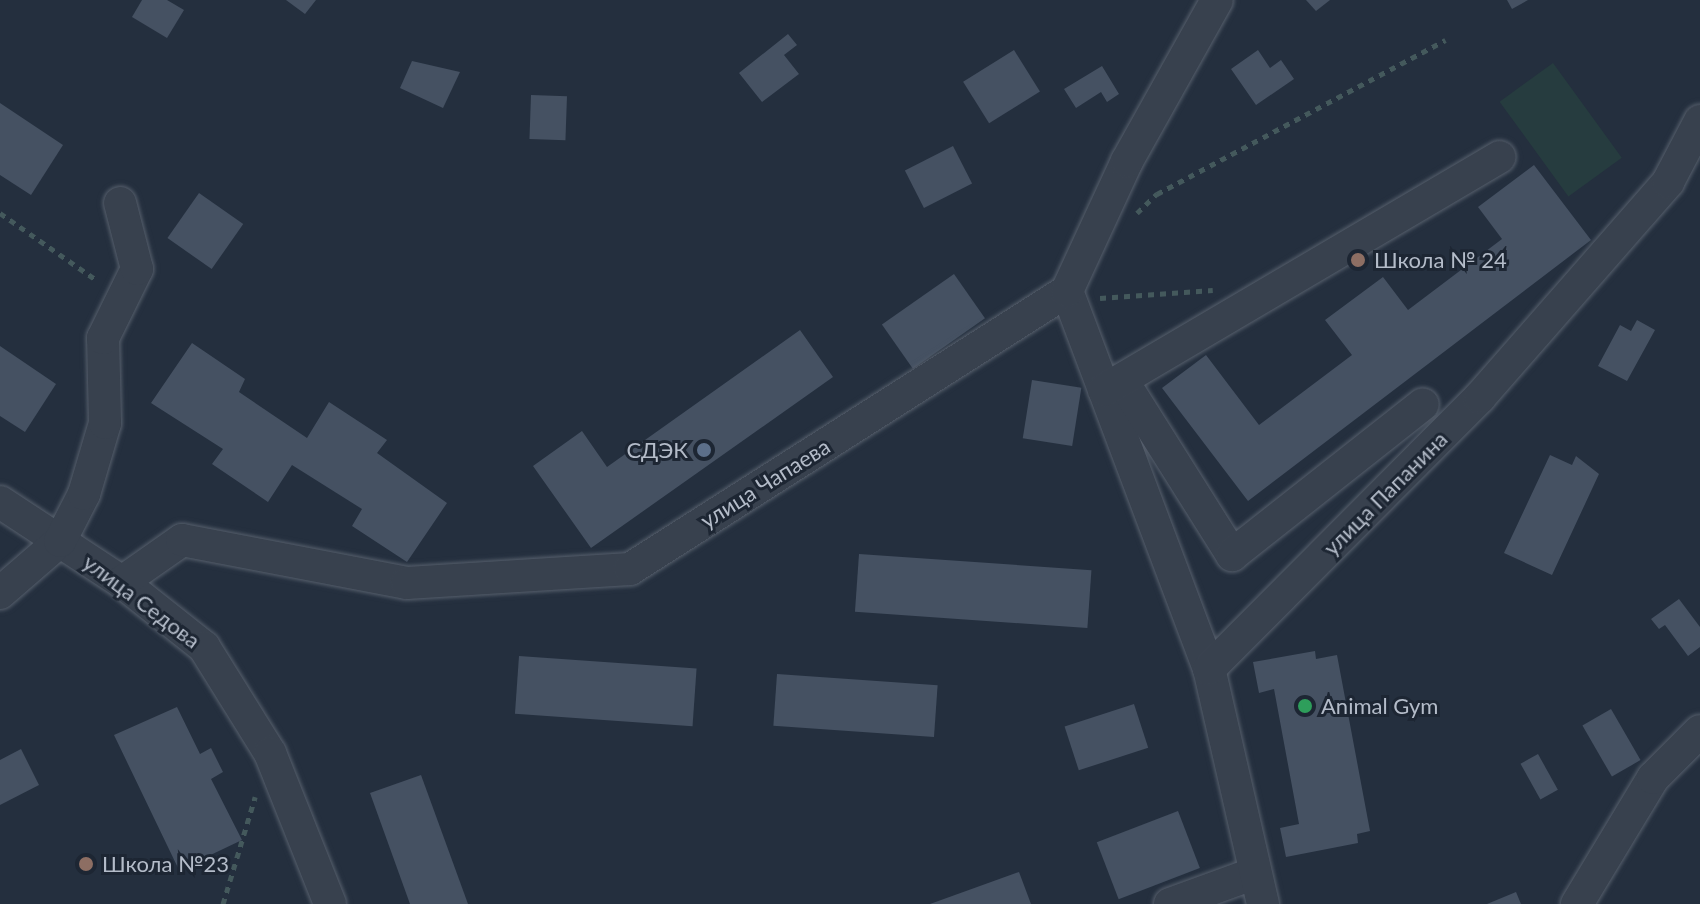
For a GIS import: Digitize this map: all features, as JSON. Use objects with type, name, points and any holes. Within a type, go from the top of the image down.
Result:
[{"type":"street","points":[[1217,0],[1127,161],[1067,291],[1113,385],[1209,669],[1263,904]]},
{"type":"street","name":"улица Папанина","points":[[1209,669],[1480,397],[1668,182],[1700,121]]},
{"type":"street","points":[[1113,385],[1500,157]]},
{"type":"street","points":[[0,593],[60,541],[84,494],[105,423],[103,338],[137,269],[120,203]]},
{"type":"street","name":"улица Чапаева","points":[[122,582],[182,540],[407,583],[630,569],[1067,291]]},
{"type":"street","points":[[1113,385],[1232,555],[1423,404]]},
{"type":"street","name":"улица Седова","points":[[0,502],[122,582],[204,647],[270,753],[330,904]]},
{"type":"street","points":[[1577,904],[1653,778],[1700,731]]},
{"type":"street","points":[[1170,904],[1255,873]]},
{"type":"path","points":[[1130,220],[1157,194],[1446,40]]},
{"type":"path","points":[[0,213],[123,298]]},
{"type":"path","points":[[1067,291],[1113,301],[1230,288]]},
{"type":"path","points":[[223,904],[258,784]]},
{"type":"green space","points":[[1553,63],[1622,158],[1568,196],[1500,102]]},
{"type":"building","points":[[142,0],[167,0],[184,10],[167,38],[132,17]]},
{"type":"building","points":[[286,0],[316,0],[305,14]]},
{"type":"building","points":[[1306,0],[1330,0],[1316,11]]},
{"type":"building","points":[[1507,0],[1528,0],[1512,9]]},
{"type":"building","points":[[788,34],[797,45],[784,55],[799,74],[762,102],[739,73]]},
{"type":"building","points":[[1014,50],[1040,92],[989,123],[963,82]]},
{"type":"building","points":[[1258,50],[1270,68],[1281,60],[1294,79],[1256,105],[1231,69]]},
{"type":"building","points":[[412,61],[460,72],[443,108],[400,88]]},
{"type":"building","points":[[1102,66],[1119,94],[1107,102],[1101,92],[1076,108],[1064,89]]},
{"type":"building","points":[[531,95],[567,96],[565,140],[529,139]]},
{"type":"building","points":[[0,103],[63,145],[31,195],[0,175]]},
{"type":"building","points":[[953,146],[972,183],[924,208],[905,171]]},
{"type":"building","points":[[1534,165],[1591,240],[1248,501],[1162,388],[1206,355],[1259,425],[1352,355],[1325,320],[1383,277],[1408,310],[1502,239],[1478,207]]},
{"type":"building","points":[[199,193],[243,224],[212,269],[167,238]]},
{"type":"building","points":[[954,274],[985,318],[913,369],[882,324]]},
{"type":"building","points":[[1637,320],[1655,330],[1627,381],[1598,366],[1620,325],[1631,331]]},
{"type":"building","points":[[800,330],[833,377],[591,548],[533,466],[582,431],[607,467]]},
{"type":"building","points":[[192,343],[245,379],[239,392],[307,438],[329,402],[387,440],[377,453],[447,503],[407,562],[352,526],[362,509],[292,465],[268,502],[212,464],[223,449],[151,403]]},
{"type":"building","points":[[0,346],[56,384],[25,432],[0,416]]},
{"type":"building","points":[[1032,380],[1081,388],[1072,446],[1023,438]]},
{"type":"building","points":[[1550,455],[1572,465],[1576,456],[1599,474],[1552,575],[1504,553]]},
{"type":"building","points":[[859,554],[1091,570],[1087,628],[855,612]]},
{"type":"building","points":[[1679,599],[1700,627],[1700,647],[1688,656],[1665,625],[1659,629],[1651,619]]},
{"type":"building","points":[[1315,651],[1316,659],[1337,655],[1370,831],[1357,834],[1358,843],[1286,857],[1280,828],[1299,824],[1274,689],[1259,693],[1253,662]]},
{"type":"building","points":[[519,656],[697,668],[693,726],[515,714]]},
{"type":"building","points":[[777,674],[938,685],[934,737],[773,726]]},
{"type":"building","points":[[1134,704],[1148,748],[1079,770],[1065,727]]},
{"type":"building","points":[[177,707],[200,754],[211,748],[223,772],[211,779],[242,840],[179,870],[114,735]]},
{"type":"building","points":[[1611,709],[1640,760],[1612,777],[1582,726]]},
{"type":"building","points":[[21,749],[39,785],[0,805],[0,760]]},
{"type":"building","points":[[1538,754],[1558,790],[1540,800],[1521,764]]},
{"type":"building","points":[[421,775],[468,904],[410,904],[370,793]]},
{"type":"building","points":[[1178,811],[1200,868],[1119,899],[1097,842]]},
{"type":"building","points":[[1019,872],[1031,904],[930,904]]},
{"type":"building","points":[[1516,892],[1521,904],[1487,904]]},
{"type":"place","name":"Школа № 24","points":[[1358,260]]},
{"type":"place","name":"СДЭК","points":[[704,450]]},
{"type":"place","name":"Animal Gym","points":[[1305,706]]},
{"type":"place","name":"Школа №23","points":[[86,864]]}]
